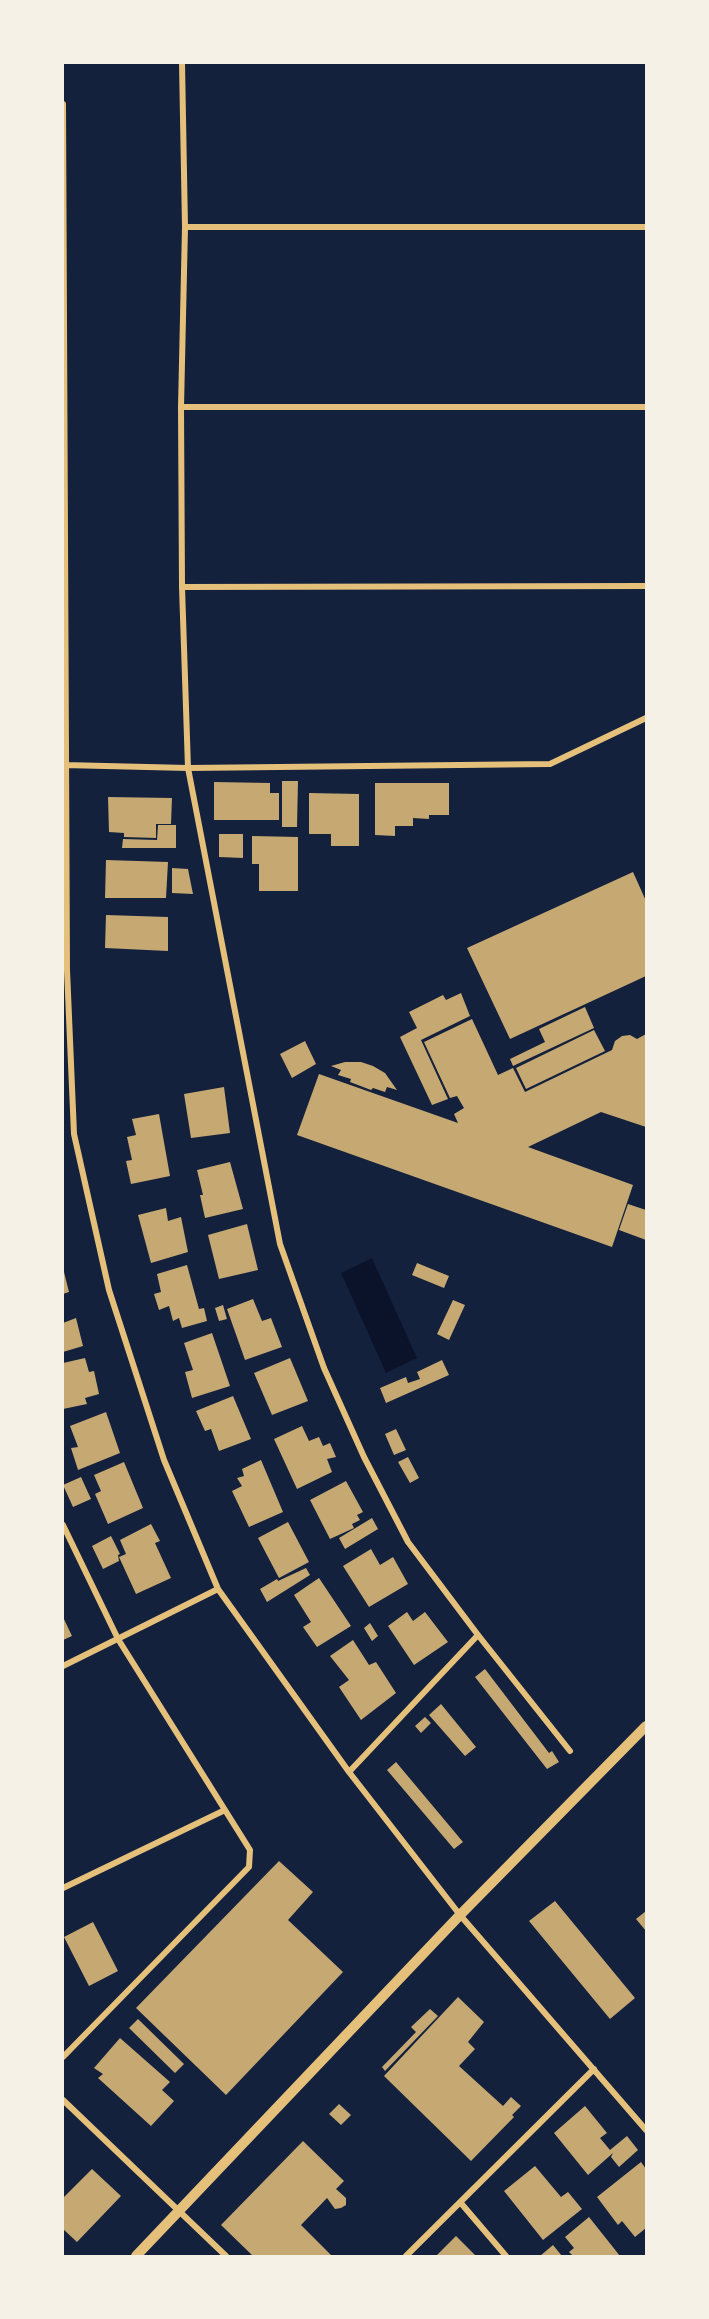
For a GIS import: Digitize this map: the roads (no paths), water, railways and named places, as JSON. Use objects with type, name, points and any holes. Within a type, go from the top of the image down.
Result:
[{"type":"street","points":[[182,63],[185,227],[181,407],[182,587],[188,768],[280,1244],[324,1368],[364,1457],[408,1542],[478,1635],[570,1750]]},
{"type":"street","points":[[63,104],[67,970],[74,1134],[109,1290],[164,1460],[218,1589],[349,1772],[460,1915],[646,2130]]},
{"type":"street","points":[[185,227],[646,227]]},
{"type":"street","points":[[181,407],[646,406]]},
{"type":"street","points":[[182,587],[646,586]]},
{"type":"street","points":[[65,765],[188,768],[550,764],[646,718]]},
{"type":"street","points":[[63,1525],[118,1639],[250,1850],[249,1868],[63,2057]]},
{"type":"street","points":[[63,1666],[218,1589]]},
{"type":"street","points":[[349,1772],[478,1635]]},
{"type":"street","points":[[136,2256],[460,1915],[646,1726]]},
{"type":"street","points":[[63,1888],[225,1809]]},
{"type":"street","points":[[406,2256],[594,2069]]},
{"type":"street","points":[[63,2100],[226,2256]]},
{"type":"street","points":[[460,2202],[506,2256]]},
{"type":"water","points":[[372,1258],[417,1358],[386,1373],[341,1273]]}]
